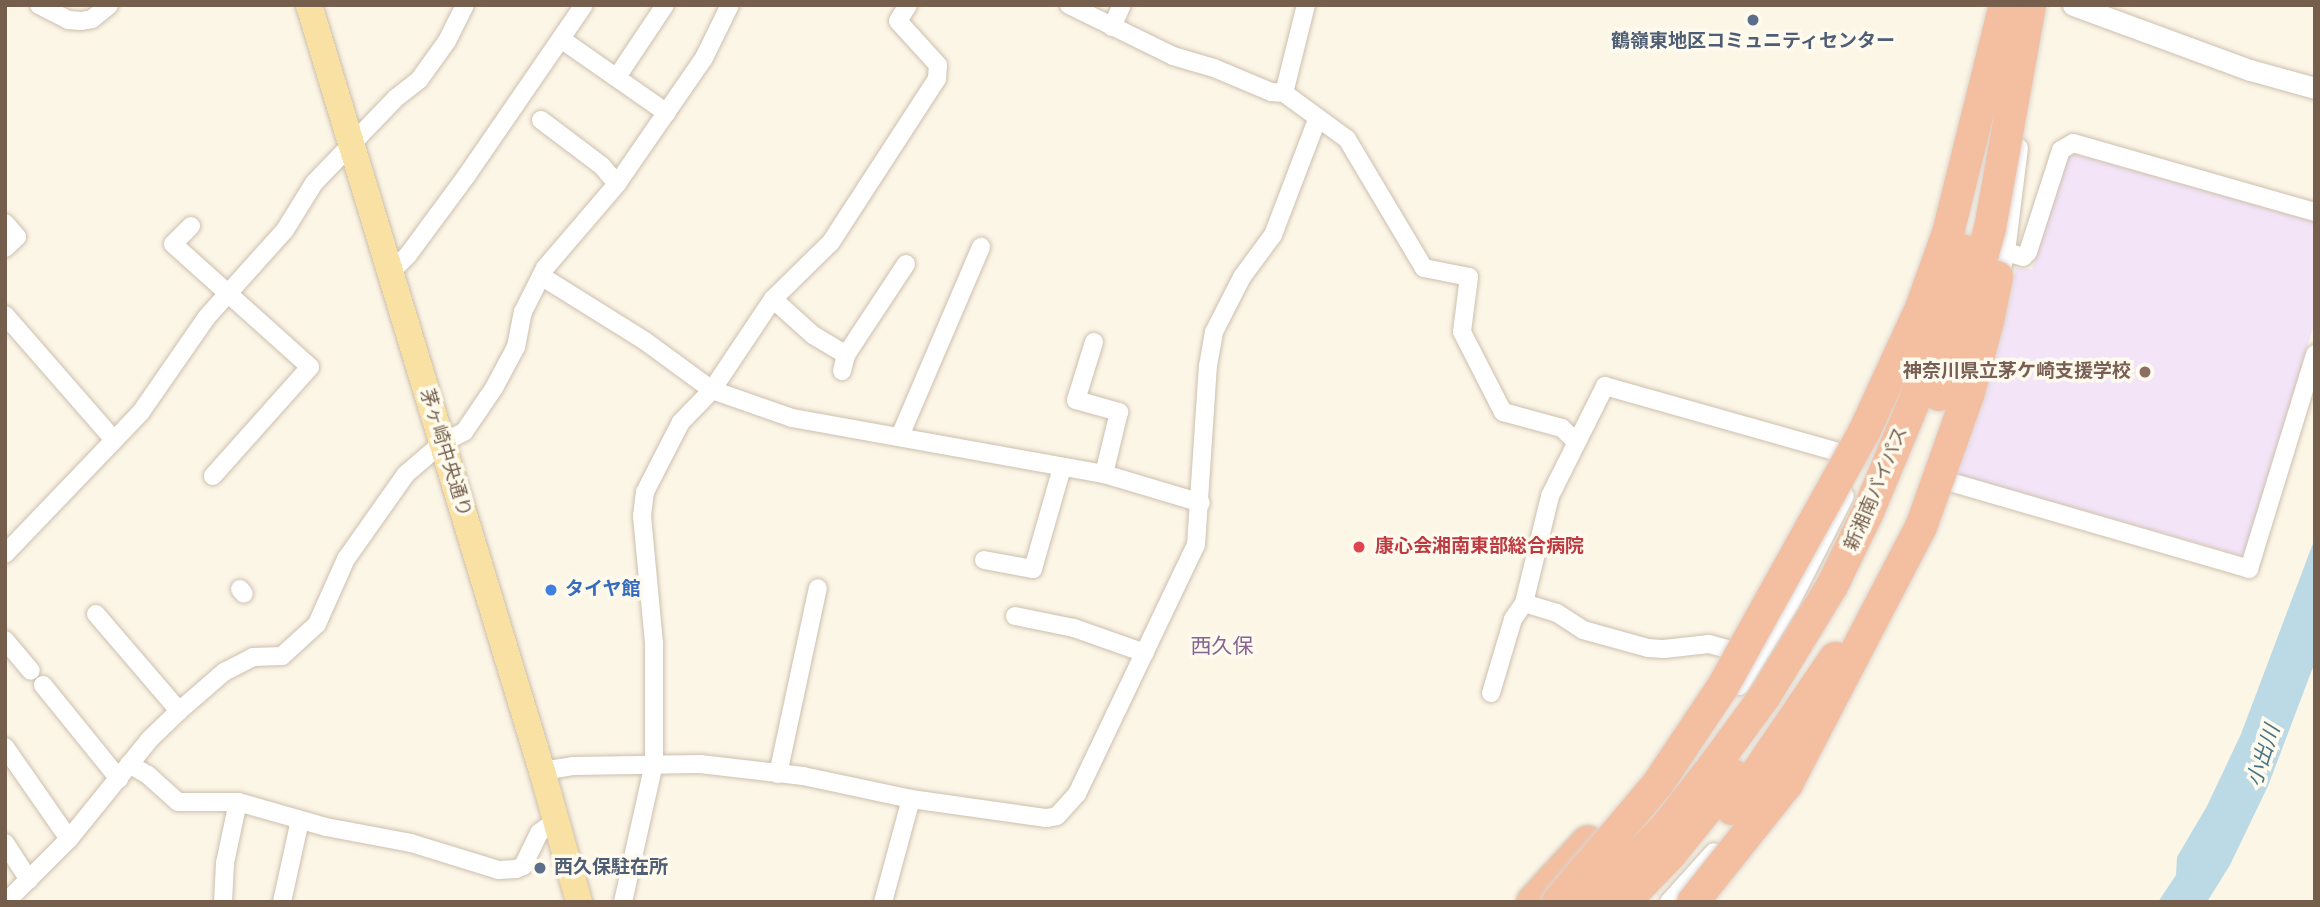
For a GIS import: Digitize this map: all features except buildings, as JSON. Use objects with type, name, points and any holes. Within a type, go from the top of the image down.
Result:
[{"type":"highway","points":[[1579,900],[1722,688],[1852,466],[1921,309],[1948,233],[2007,5]]},
{"type":"highway","name":"新湘南バイパス","points":[[1579,900],[1666,827],[1742,729],[1806,631],[1852,549],[1916,397],[1954,279],[1979,180],[2007,5]]},
{"type":"highway","points":[[1693,902],[1787,784],[1921,527],[1969,392],[1989,321],[2016,146],[2033,5]]},
{"type":"highway","name":"新湘南バイパス","points":[[1624,902],[1697,823],[1771,723],[1821,644],[1877,544],[1936,402],[1975,289],[2033,5]]},
{"type":"highway","points":[[1533,902],[1649,770],[1721,659],[1794,530],[1852,466]]},
{"type":"highway","points":[[1650,902],[1688,865],[1717,830],[1792,724],[1870,602],[1936,485]]},
{"type":"main road","name":"茅ヶ崎中央通り","points":[[309,5],[542,771],[579,902]]},
{"type":"street","points":[[39,5],[68,20],[81,21],[92,19],[108,5]]},
{"type":"street","points":[[5,554],[141,412],[206,318],[285,230],[314,183],[397,98],[419,80],[447,41],[465,5]]},
{"type":"street","points":[[390,273],[408,256],[584,5]]},
{"type":"street","points":[[617,78],[665,5]]},
{"type":"street","points":[[6,902],[69,839],[124,771],[179,711],[225,672],[253,657],[282,656],[317,624],[346,559],[406,474],[442,443],[464,432],[494,387],[516,347],[523,312],[541,276],[617,184],[667,113],[705,58],[730,5]]},
{"type":"street","points":[[624,902],[654,763],[654,643],[642,516],[645,492],[681,422],[712,390],[773,299],[831,242],[937,79],[938,65],[898,20],[908,5]]},
{"type":"street","points":[[1069,5],[1173,56],[1214,68],[1270,92],[1284,93],[1317,120],[1347,139],[1424,268],[1469,277],[1462,332],[1503,412],[1562,428],[1575,441]]},
{"type":"street","points":[[1112,27],[1122,5]]},
{"type":"street","points":[[1284,93],[1306,5]]},
{"type":"street","points":[[1579,900],[1689,765],[1758,657],[1791,602],[1852,466],[1894,382],[1955,190],[1995,5]]},
{"type":"street","points":[[1669,902],[1745,817],[1829,702],[1921,527],[1962,425],[2006,252],[2033,5]]},
{"type":"street","points":[[2073,5],[2249,70],[2315,88]]},
{"type":"street","points":[[561,38],[667,113]]},
{"type":"street","points":[[541,120],[602,166],[617,184]]},
{"type":"street","points":[[542,771],[573,766],[700,764],[778,774],[911,799],[1047,818],[1057,816],[1077,794],[1196,545],[1201,503],[1208,366],[1214,332],[1242,278],[1273,234],[1317,120]]},
{"type":"street","points":[[2006,252],[2023,257],[2028,252],[2061,150],[2073,143],[2315,212]]},
{"type":"street","points":[[5,223],[17,237],[5,248]]},
{"type":"street","points":[[191,226],[173,244],[227,296],[310,368],[213,476]]},
{"type":"street","points":[[900,436],[981,247]]},
{"type":"street","points":[[773,299],[844,363],[906,264]]},
{"type":"street","points":[[541,276],[645,341],[712,390],[792,418],[1104,474],[1201,503]]},
{"type":"street","points":[[5,314],[114,440]]},
{"type":"street","points":[[1094,342],[1076,400],[1119,412],[1104,474]]},
{"type":"street","points":[[1936,485],[2249,569],[2315,354]]},
{"type":"street","points":[[1491,693],[1513,619],[1524,603],[1550,496],[1575,441],[1605,386],[1852,466]]},
{"type":"street","points":[[984,560],[1032,569],[1062,468]]},
{"type":"street","points":[[778,774],[818,588]]},
{"type":"street","points":[[1524,603],[1558,613],[1583,630],[1648,648],[1664,649],[1709,643],[1758,657],[1829,702]]},
{"type":"street","points":[[96,614],[179,711]]},
{"type":"street","points":[[1015,616],[1074,628],[1145,653]]},
{"type":"street","points":[[5,640],[30,671]]},
{"type":"street","points":[[43,685],[124,771],[148,775],[178,802],[239,802],[300,820],[389,838],[509,870],[523,866],[539,833],[555,821]]},
{"type":"street","points":[[5,747],[69,839]]},
{"type":"street","points":[[883,902],[911,799]]},
{"type":"street","points":[[223,902],[225,863],[239,802]]},
{"type":"street","points":[[282,902],[300,820]]},
{"type":"street","points":[[5,843],[29,880]]},
{"type":"shaded area","name":"神奈川県立茅ケ崎支援学校","points":[[2075,154],[2315,222],[2315,321],[2245,551],[2240,555],[1956,474],[1997,351],[2016,268],[2032,269],[2068,157]]},
{"type":"water","name":"小出川","points":[[2315,538],[2315,662],[2268,786],[2230,865],[2207,902],[2158,902],[2176,875],[2177,857],[2207,806],[2241,734]]},
{"type":"place","name":"鶴嶺東地区コミュニティセンター","points":[[1753,20]]},
{"type":"place","name":"神奈川県立茅ケ崎支援学校","points":[[2145,372]]},
{"type":"place","name":"康心会湘南東部総合病院","points":[[1359,547]]},
{"type":"place","name":"タイヤ館","points":[[551,590]]},
{"type":"place","name":"西久保駐在所","points":[[540,868]]},
{"type":"district","name":"西久保","points":[[1222,647]]}]
